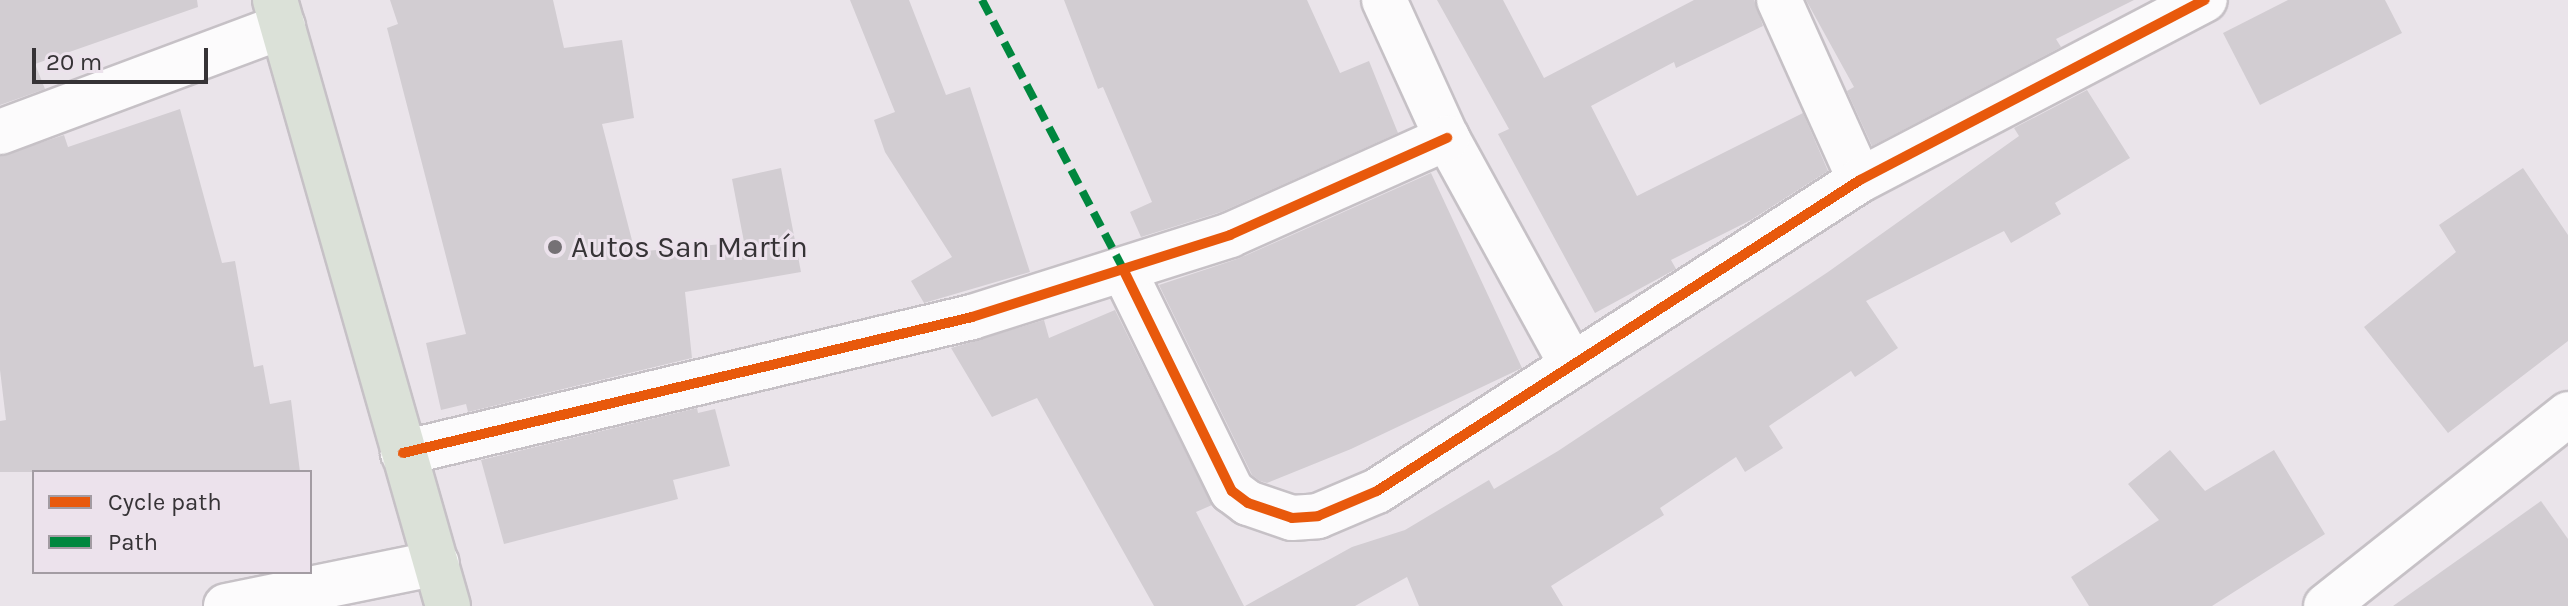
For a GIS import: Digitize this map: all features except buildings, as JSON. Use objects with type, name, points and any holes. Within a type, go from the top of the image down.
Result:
[{"type":"highway","points":[[279,13],[448,606]]},
{"type":"street","points":[[1384,0],[1447,138],[1570,362]]},
{"type":"street","points":[[1779,0],[1860,180]]},
{"type":"street","points":[[1124,271],[1232,491],[1248,503],[1292,518],[1318,516],[1377,491],[1570,362],[1860,180],[2205,0]]},
{"type":"street","points":[[0,132],[279,13]]},
{"type":"street","points":[[403,453],[972,317],[1124,271],[1326,196],[1447,138]]},
{"type":"street","points":[[2326,606],[2568,414]]},
{"type":"street","points":[[226,606],[437,563]]},
{"type":"marked path","points":[[982,0],[1124,271]]},
{"type":"cycle path","points":[[1124,271],[1232,491],[1248,503],[1292,518],[1318,516],[1377,491],[1860,180],[2205,0]]},
{"type":"cycle path","points":[[403,453],[972,317],[1230,235],[1447,138]]},
{"type":"place","name":"Autos San Martín","points":[[555,247]]}]
